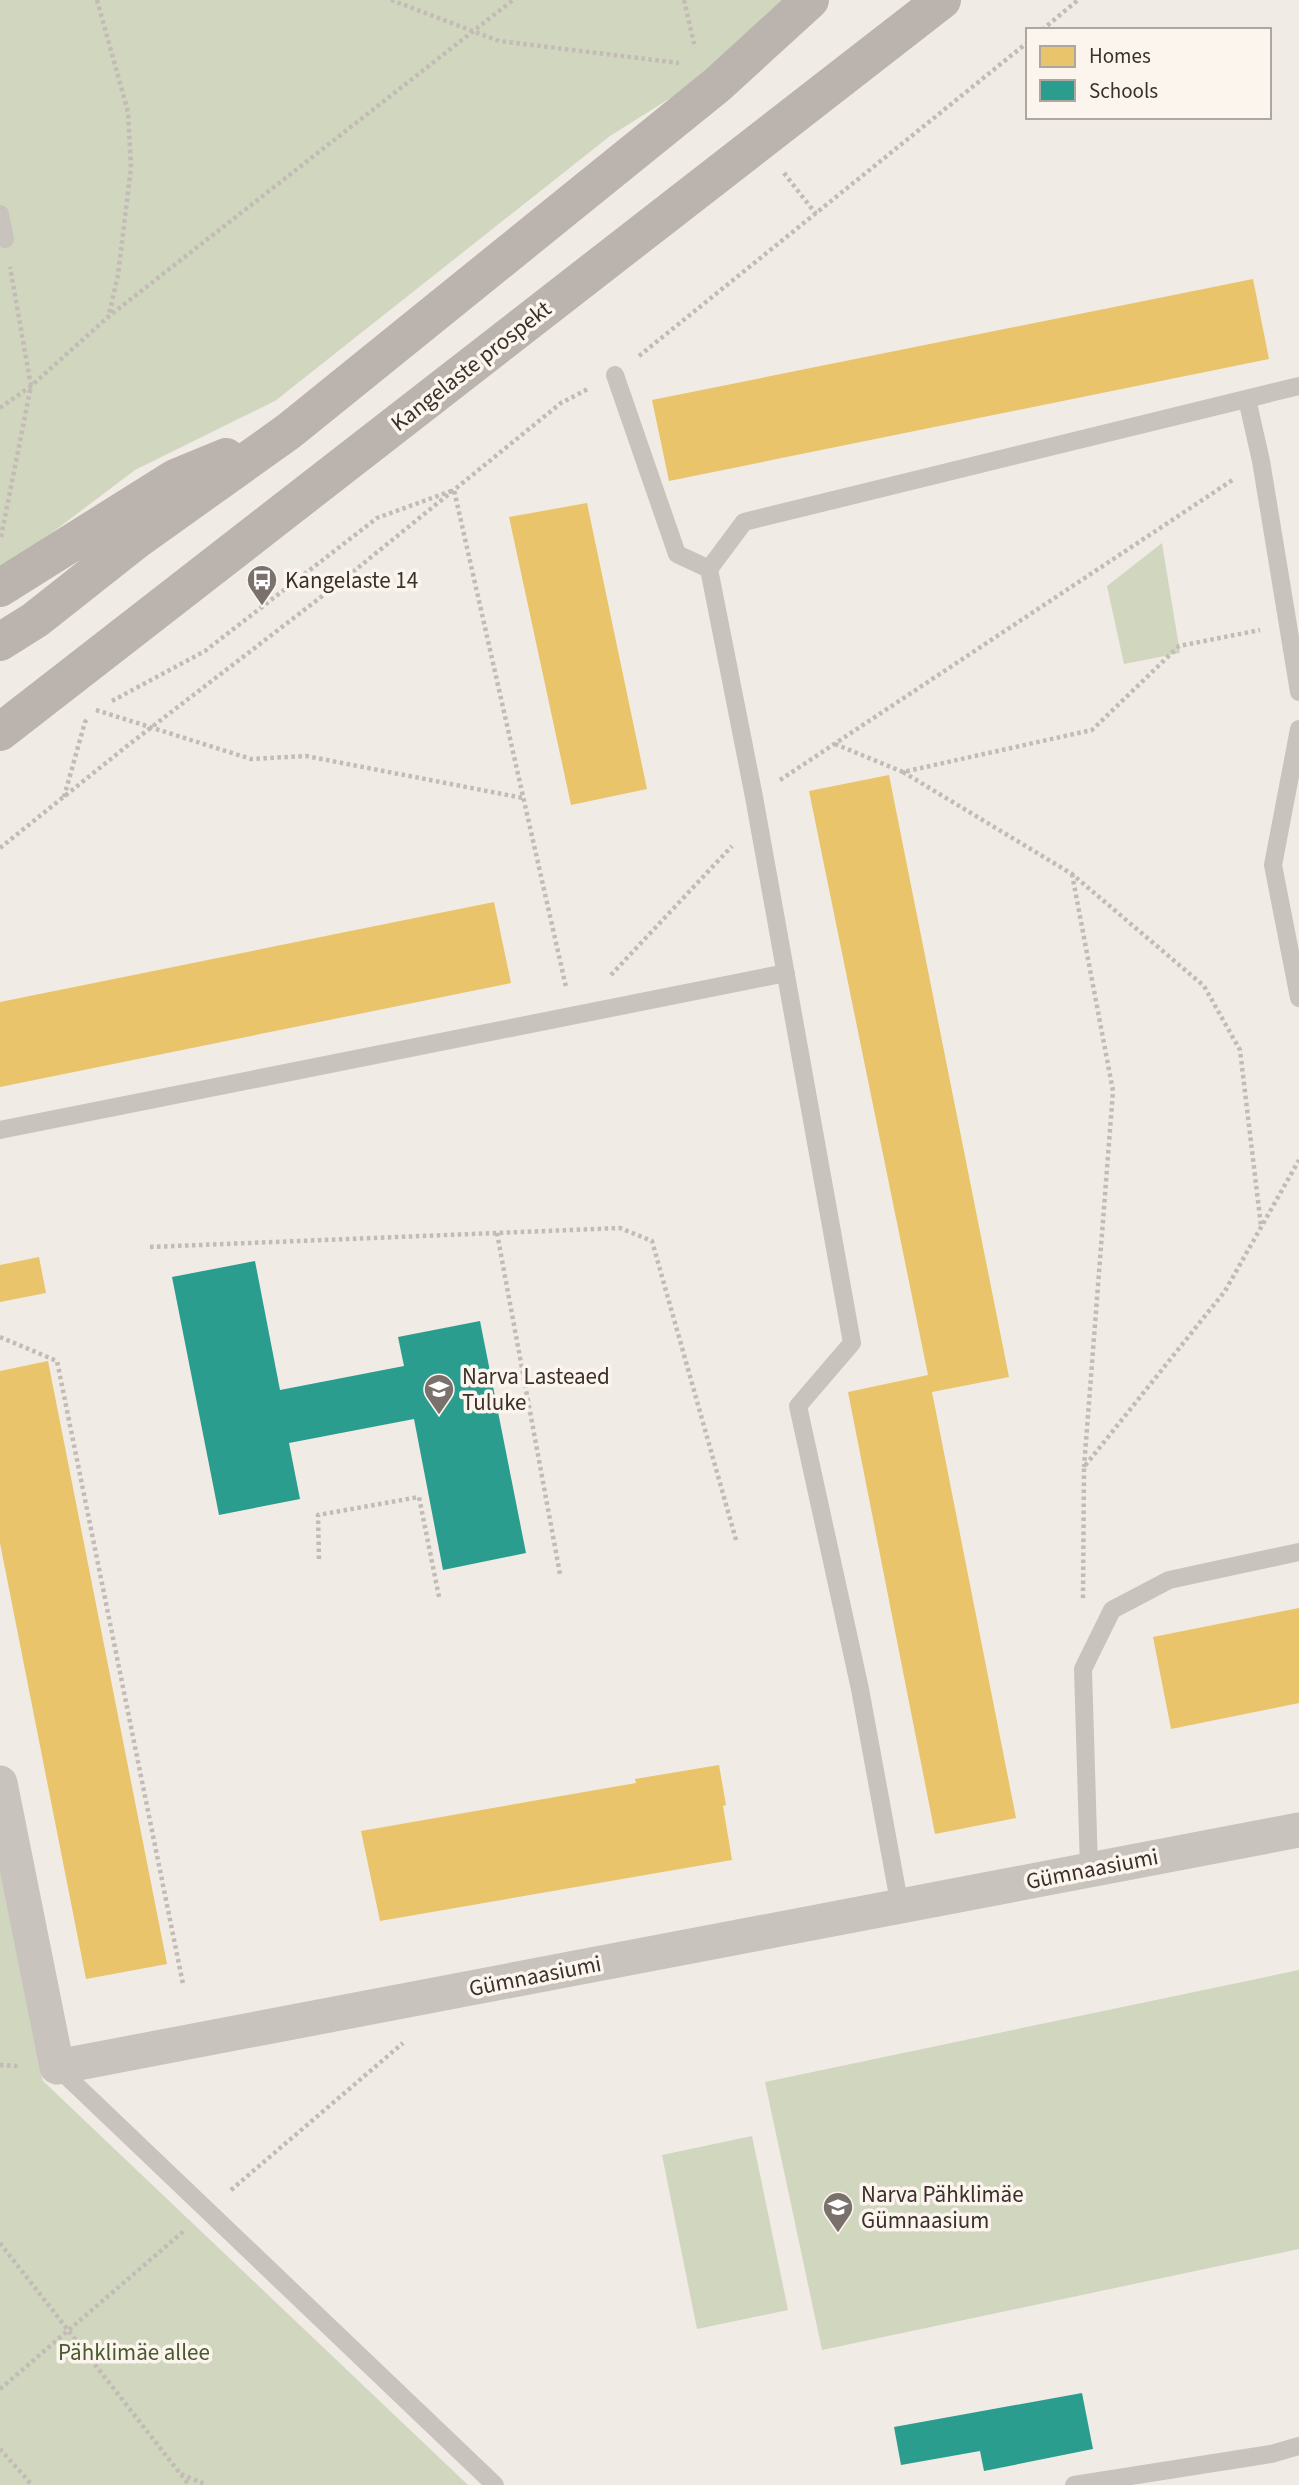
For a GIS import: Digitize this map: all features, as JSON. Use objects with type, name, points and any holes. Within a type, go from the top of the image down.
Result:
[{"type":"main road","points":[[0,642],[35,620],[135,541],[289,431],[717,85],[810,0]]},
{"type":"main road","name":"Kangelaste prospekt","points":[[0,732],[942,0]]},
{"type":"main road","points":[[0,588],[175,478],[289,431]]},
{"type":"street","points":[[0,1783],[57,2067]]},
{"type":"street","name":"Gümnaasiumi","points":[[57,2067],[1299,1830]]},
{"type":"lane","points":[[0,214],[5,239]]},
{"type":"lane","points":[[615,375],[677,554],[709,569]]},
{"type":"lane","points":[[900,1907],[860,1689],[798,1406],[852,1343],[754,797],[709,569],[744,522],[1299,386]]},
{"type":"lane","points":[[1247,399],[1261,461],[1299,692]]},
{"type":"lane","points":[[1299,729],[1273,864],[1299,998]]},
{"type":"lane","points":[[0,1130],[786,973]]},
{"type":"lane","points":[[1090,1869],[1083,1669],[1112,1610],[1169,1580],[1299,1552]]},
{"type":"lane","points":[[57,2067],[495,2485]]},
{"type":"lane","points":[[1074,2485],[1271,2454],[1299,2446]]},
{"type":"path","points":[[97,0],[128,112],[131,168],[118,275],[108,317]]},
{"type":"path","points":[[391,0],[499,41],[682,64]]},
{"type":"path","points":[[0,408],[31,386],[108,317],[513,0]]},
{"type":"path","points":[[684,0],[696,57]]},
{"type":"path","points":[[1044,28],[1078,0]]},
{"type":"path","points":[[0,848],[561,403],[615,375],[1026,43]]},
{"type":"path","points":[[783,172],[816,214]]},
{"type":"path","points":[[0,541],[31,386],[5,239]]},
{"type":"path","points":[[573,1016],[735,842],[754,797],[1261,461]]},
{"type":"path","points":[[64,797],[85,722],[96,710],[205,651],[377,518],[454,490]]},
{"type":"path","points":[[454,490],[573,1016]]},
{"type":"path","points":[[903,772],[1092,730],[1179,646],[1288,624]]},
{"type":"path","points":[[96,710],[251,759],[306,756],[523,798]]},
{"type":"path","points":[[834,744],[903,772],[1072,874],[1204,986],[1240,1050],[1261,1226]]},
{"type":"path","points":[[1072,874],[1113,1091],[1084,1466],[1083,1601]]},
{"type":"path","points":[[1084,1466],[1225,1290],[1299,1160]]},
{"type":"path","points":[[150,1247],[620,1228],[652,1241],[736,1540]]},
{"type":"path","points":[[498,1233],[560,1574]]},
{"type":"path","points":[[0,1337],[57,1361],[183,1984]]},
{"type":"path","points":[[319,1559],[318,1515],[419,1497],[439,1597]]},
{"type":"path","points":[[0,2243],[189,2485]]},
{"type":"path","points":[[0,2449],[32,2485]]},
{"type":"path","points":[[180,2474],[207,2485]]},
{"type":"green space","points":[[0,0],[798,0],[691,85],[610,136],[275,401],[135,470],[0,572]]},
{"type":"green space","points":[[1162,543],[1180,653],[1124,664],[1107,586]]},
{"type":"green space","name":"Pähklimäe allee","points":[[0,1870],[43,2081],[468,2485],[0,2485]]},
{"type":"green space","points":[[1299,1970],[1299,2249],[822,2350],[765,2082]]},
{"type":"green space","points":[[752,2136],[788,2310],[697,2329],[662,2155]]},
{"type":"building: Homes","points":[[1253,279],[1269,359],[669,481],[652,400]]},
{"type":"building: Homes","points":[[587,503],[647,789],[571,805],[509,517]]},
{"type":"building: Homes","points":[[889,775],[1009,1377],[932,1392],[1016,1818],[935,1834],[848,1392],[928,1375],[809,791]]},
{"type":"building: Homes","points":[[494,902],[511,983],[0,1087],[0,1002]]},
{"type":"building: Homes","points":[[39,1257],[46,1293],[0,1302],[0,1265]]},
{"type":"building: Homes","points":[[48,1361],[167,1964],[86,1979],[0,1543],[0,1371]]},
{"type":"building: Homes","points":[[1299,1608],[1299,1703],[1171,1729],[1153,1637]]},
{"type":"building: Homes","points":[[719,1765],[732,1860],[380,1921],[361,1831],[636,1783],[635,1779]]},
{"type":"building: Schools","points":[[255,1261],[280,1390],[404,1366],[398,1337],[480,1321],[526,1553],[443,1570],[414,1419],[289,1443],[300,1499],[219,1515],[172,1277]]},
{"type":"building: Schools","points":[[1082,2393],[1093,2449],[984,2471],[980,2451],[901,2465],[894,2427]]},
{"type":"place","name":"Kangelaste 14","points":[[262,607]]},
{"type":"place","name":"Narva Lasteaed Tuluke","points":[[439,1416]]},
{"type":"place","name":"Narva Pähklimäe Gümnaasium","points":[[838,2234]]}]
